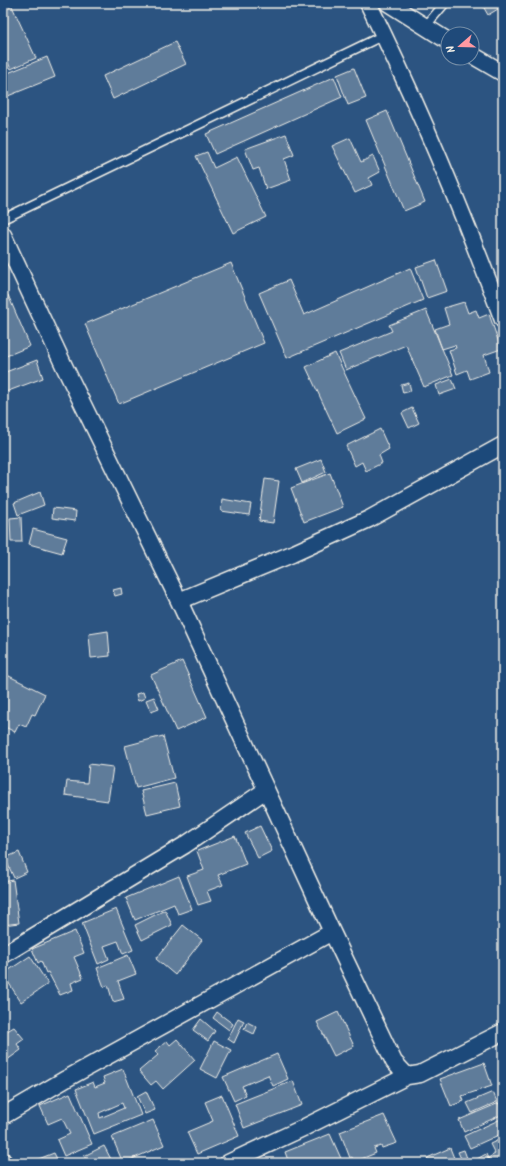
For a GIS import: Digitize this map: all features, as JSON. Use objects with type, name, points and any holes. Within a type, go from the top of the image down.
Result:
[{"type":"street","points":[[368,3],[433,144],[477,248],[503,320]]},
{"type":"street","points":[[388,3],[440,35]]},
{"type":"street","points":[[480,60],[503,73]]},
{"type":"street","points":[[3,235],[68,375],[179,601],[382,1039],[394,1062],[407,1076]]},
{"type":"street","points":[[179,601],[369,519],[503,445]]},
{"type":"street","points":[[3,955],[178,849],[266,790]]},
{"type":"street","points":[[3,1116],[73,1075],[332,932]]},
{"type":"street","points":[[228,1163],[303,1128],[407,1076],[420,1074],[434,1068],[503,1032]]},
{"type":"lane","points":[[425,27],[445,3]]},
{"type":"lane","points":[[3,219],[384,35]]},
{"type":"building","points":[[3,3],[6,6],[11,4],[36,58],[11,69],[3,52]]},
{"type":"building","points":[[492,3],[503,3],[503,6],[488,15],[484,8]]},
{"type":"building","points":[[175,42],[186,64],[113,99],[103,76]]},
{"type":"building","points":[[47,57],[55,77],[3,98],[3,75]]},
{"type":"building","points":[[354,68],[366,98],[348,105],[337,75]]},
{"type":"building","points":[[334,77],[342,97],[215,154],[206,134]]},
{"type":"building","points":[[387,111],[425,202],[404,211],[366,120]]},
{"type":"building","points":[[286,134],[294,155],[284,159],[291,180],[266,189],[259,168],[253,170],[245,149]]},
{"type":"building","points":[[350,138],[361,162],[373,156],[380,172],[369,178],[372,185],[355,193],[332,146]]},
{"type":"building","points":[[207,152],[214,168],[237,157],[266,217],[233,233],[196,156]]},
{"type":"building","points":[[436,260],[447,291],[427,298],[416,267]]},
{"type":"building","points":[[231,263],[264,343],[119,404],[85,324]]},
{"type":"building","points":[[410,268],[423,300],[287,358],[259,293],[289,280],[304,315]]},
{"type":"building","points":[[8,295],[30,346],[4,357],[3,297]]},
{"type":"building","points":[[464,302],[468,313],[476,310],[479,318],[489,314],[501,349],[484,355],[489,372],[470,379],[467,370],[457,374],[449,350],[456,348],[455,345],[442,349],[435,329],[449,324],[444,308]]},
{"type":"building","points":[[426,310],[453,375],[424,387],[406,345],[346,370],[339,353],[392,331],[389,325]]},
{"type":"building","points":[[335,353],[366,419],[337,433],[306,367]]},
{"type":"building","points":[[37,360],[43,378],[3,393],[3,373]]},
{"type":"building","points":[[452,379],[456,389],[439,395],[436,385]]},
{"type":"building","points":[[409,383],[411,391],[403,393],[401,385]]},
{"type":"building","points":[[412,408],[419,423],[409,428],[402,413]]},
{"type":"building","points":[[380,429],[389,449],[379,455],[382,463],[366,471],[362,462],[355,466],[346,446]]},
{"type":"building","points":[[321,459],[326,472],[302,483],[296,469]]},
{"type":"building","points":[[330,473],[343,507],[304,522],[291,488]]},
{"type":"building","points":[[265,479],[279,481],[273,523],[259,521]]},
{"type":"building","points":[[40,492],[44,505],[18,515],[14,503]]},
{"type":"building","points":[[222,499],[251,504],[249,515],[221,511]]},
{"type":"building","points":[[53,508],[76,511],[75,521],[52,518]]},
{"type":"building","points":[[21,517],[22,542],[11,542],[10,518]]},
{"type":"building","points":[[33,529],[67,538],[62,553],[29,544]]},
{"type":"building","points":[[121,588],[122,594],[115,596],[113,590]]},
{"type":"building","points":[[108,631],[110,656],[91,658],[89,634]]},
{"type":"building","points":[[182,661],[207,717],[176,731],[151,675]]},
{"type":"building","points":[[3,673],[45,694],[35,715],[32,714],[26,727],[19,724],[15,732],[3,726]]},
{"type":"building","points":[[143,692],[145,698],[138,701],[136,694]]},
{"type":"building","points":[[154,697],[159,709],[151,712],[146,700]]},
{"type":"building","points":[[163,736],[174,778],[136,788],[125,746]]},
{"type":"building","points":[[89,764],[113,767],[108,801],[65,795],[67,781],[87,783]]},
{"type":"building","points":[[175,783],[180,806],[147,814],[141,791]]},
{"type":"building","points":[[260,826],[272,851],[258,858],[245,833]]},
{"type":"building","points":[[235,836],[246,864],[218,875],[223,885],[207,891],[211,901],[198,905],[187,876],[204,870],[197,851]]},
{"type":"building","points":[[19,852],[27,872],[14,878],[5,858]]},
{"type":"building","points":[[179,876],[192,909],[178,914],[174,904],[135,920],[126,898]]},
{"type":"building","points":[[13,880],[19,923],[3,925],[3,882]]},
{"type":"building","points":[[116,909],[133,950],[123,954],[118,941],[104,946],[109,959],[98,964],[82,923]]},
{"type":"building","points":[[165,910],[172,925],[142,940],[135,925]]},
{"type":"building","points":[[183,925],[202,940],[175,975],[156,959]]},
{"type":"building","points":[[75,931],[84,953],[74,957],[83,978],[71,983],[73,990],[60,995],[48,972],[46,973],[41,961],[38,963],[32,949]]},
{"type":"building","points":[[128,955],[136,974],[118,981],[124,999],[113,1002],[108,985],[104,987],[97,968]]},
{"type":"building","points":[[30,956],[48,984],[21,1002],[3,974]]},
{"type":"building","points":[[217,1012],[233,1024],[229,1030],[213,1018]]},
{"type":"building","points":[[338,1012],[354,1046],[334,1056],[317,1022]]},
{"type":"building","points":[[238,1018],[244,1021],[234,1043],[228,1039]]},
{"type":"building","points":[[201,1019],[215,1031],[208,1041],[193,1030]]},
{"type":"building","points":[[247,1022],[257,1027],[254,1034],[244,1029]]},
{"type":"building","points":[[3,1026],[7,1031],[14,1027],[24,1039],[17,1044],[21,1050],[3,1063]]},
{"type":"building","points":[[177,1039],[195,1060],[163,1089],[156,1081],[151,1085],[139,1071],[158,1055],[155,1051],[167,1041],[170,1045]]},
{"type":"building","points":[[214,1041],[231,1050],[217,1078],[200,1069]]},
{"type":"building","points":[[277,1054],[288,1079],[273,1086],[268,1075],[242,1086],[246,1095],[234,1101],[223,1077]]},
{"type":"building","points":[[484,1063],[492,1086],[462,1096],[464,1101],[451,1106],[440,1079]]},
{"type":"building","points":[[123,1069],[141,1115],[94,1134],[76,1089],[93,1082],[95,1087],[105,1083],[103,1077]],"holes":[[[122,1103],[124,1108],[100,1118],[99,1113]]]},
{"type":"building","points":[[293,1081],[302,1105],[244,1128],[235,1104]]},
{"type":"building","points":[[146,1091],[155,1110],[145,1114],[137,1096]]},
{"type":"building","points":[[493,1092],[497,1102],[472,1113],[467,1103]]},
{"type":"building","points":[[70,1093],[92,1144],[64,1156],[57,1140],[70,1134],[62,1118],[48,1124],[40,1106]]},
{"type":"building","points":[[222,1095],[239,1136],[197,1154],[187,1132],[213,1121],[205,1102]]},
{"type":"building","points":[[499,1103],[503,1114],[464,1132],[459,1120]]},
{"type":"building","points":[[384,1115],[397,1143],[382,1148],[381,1146],[374,1148],[376,1153],[354,1162],[352,1157],[350,1158],[340,1132]]},
{"type":"building","points":[[503,1118],[503,1133],[470,1148],[464,1136]]},
{"type":"building","points":[[153,1120],[164,1145],[123,1163],[112,1137]]},
{"type":"building","points":[[330,1134],[343,1163],[289,1163],[285,1152]]},
{"type":"building","points":[[503,1138],[503,1163],[491,1163],[488,1158],[495,1154],[490,1144]]},
{"type":"building","points":[[104,1146],[113,1163],[88,1163],[84,1156]]},
{"type":"building","points":[[450,1148],[456,1163],[429,1163],[427,1158]]},
{"type":"building","points":[[464,1150],[468,1161],[463,1163],[458,1152]]},
{"type":"building","points":[[54,1153],[58,1161],[37,1163],[36,1160]]},
{"type":"building","points":[[486,1154],[490,1163],[478,1163],[477,1159]]}]
